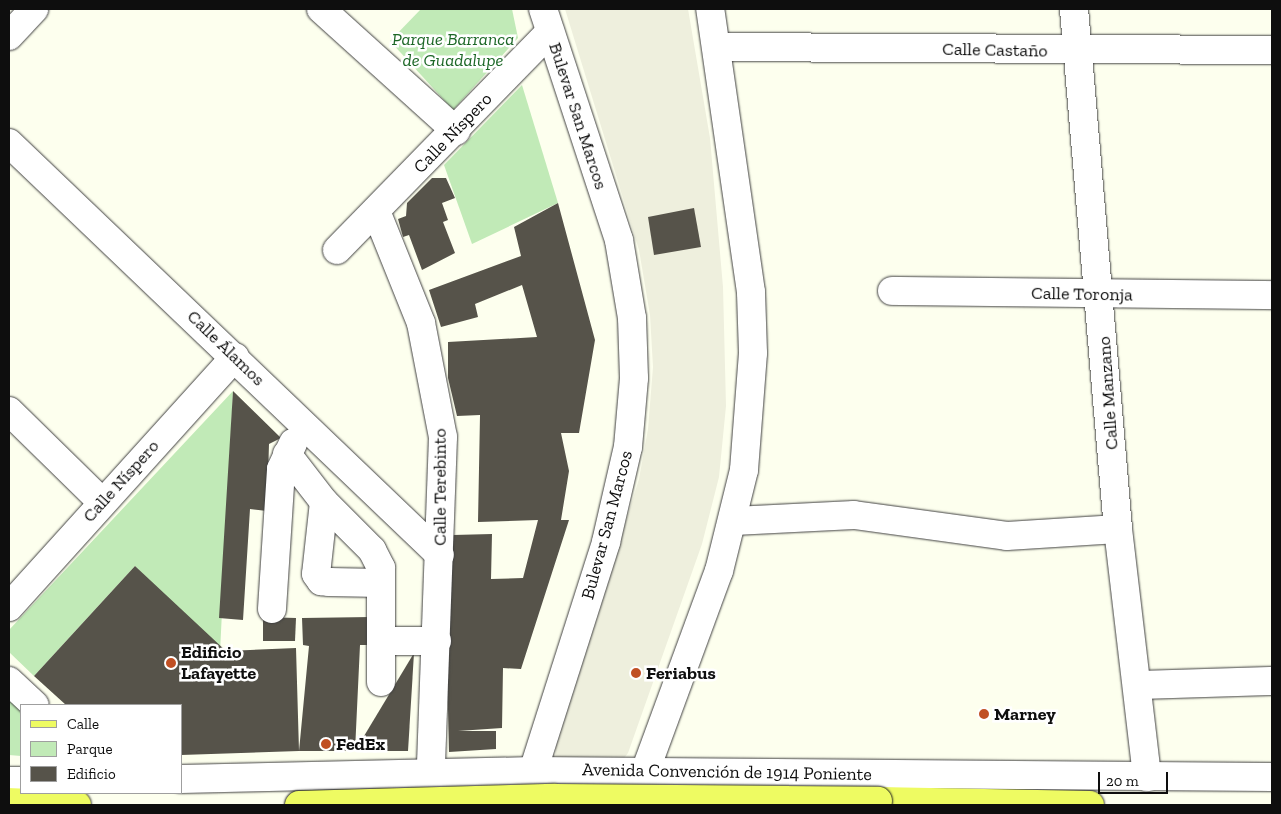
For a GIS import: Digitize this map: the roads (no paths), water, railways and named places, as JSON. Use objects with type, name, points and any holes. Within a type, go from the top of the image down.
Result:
[{"type":"main road","name":"Avenida Convención de 1914 Poniente","points":[[299,805],[555,798],[1090,805]]},
{"type":"main road","points":[[9,802],[76,805]]},
{"type":"street","points":[[9,36],[34,9]]},
{"type":"street","points":[[321,9],[456,131]]},
{"type":"street","points":[[632,805],[646,772],[719,571],[734,521],[744,470],[753,344],[751,292],[718,47],[710,9]]},
{"type":"street","name":"Calle Manzano","points":[[1074,9],[1100,295],[1118,529],[1138,685],[1147,777]]},
{"type":"street","name":"Calle Níspero","points":[[337,250],[456,131],[547,20]]},
{"type":"street","name":"Bulevar San Marcos","points":[[522,805],[606,542],[628,447],[634,378],[632,318],[619,240],[547,20]]},
{"type":"street","name":"Calle Castaño","points":[[718,47],[1077,51],[1272,50]]},
{"type":"street","name":"Calle Álamos","points":[[9,143],[440,555]]},
{"type":"street","name":"Calle Terebinto","points":[[376,211],[421,323],[443,437],[431,772]]},
{"type":"street","name":"Calle Toronja","points":[[892,291],[1100,295],[1272,295]]},
{"type":"street","name":"Calle Níspero","points":[[9,608],[102,502],[235,357]]},
{"type":"street","points":[[9,411],[102,502]]},
{"type":"street","points":[[272,609],[279,488],[287,454],[304,423]]},
{"type":"street","points":[[287,454],[324,502],[372,550],[381,568],[381,682]]},
{"type":"street","points":[[324,502],[316,574],[321,581],[381,583]]},
{"type":"street","points":[[734,521],[854,515],[1007,536],[1118,529]]},
{"type":"street","points":[[382,640],[437,641]]},
{"type":"street","points":[[9,681],[34,704]]},
{"type":"street","points":[[1138,685],[1272,681]]},
{"type":"street","name":"Avenida Convención de 1914 Poniente","points":[[182,779],[533,771],[1272,777]]},
{"type":"street","points":[[678,805],[692,778],[704,772]]},
{"type":"street","points":[[363,775],[381,793],[386,805]]},
{"type":"place","name":"Edificio Lafayette","points":[[171,663]]},
{"type":"place","name":"Feriabus","points":[[636,673]]},
{"type":"place","name":"Marney","points":[[984,714]]},
{"type":"place","name":"FedEx","points":[[326,744]]},
{"type":"park label","name":"Parque Barranca de Guadalupe","points":[[453,50]]}]
